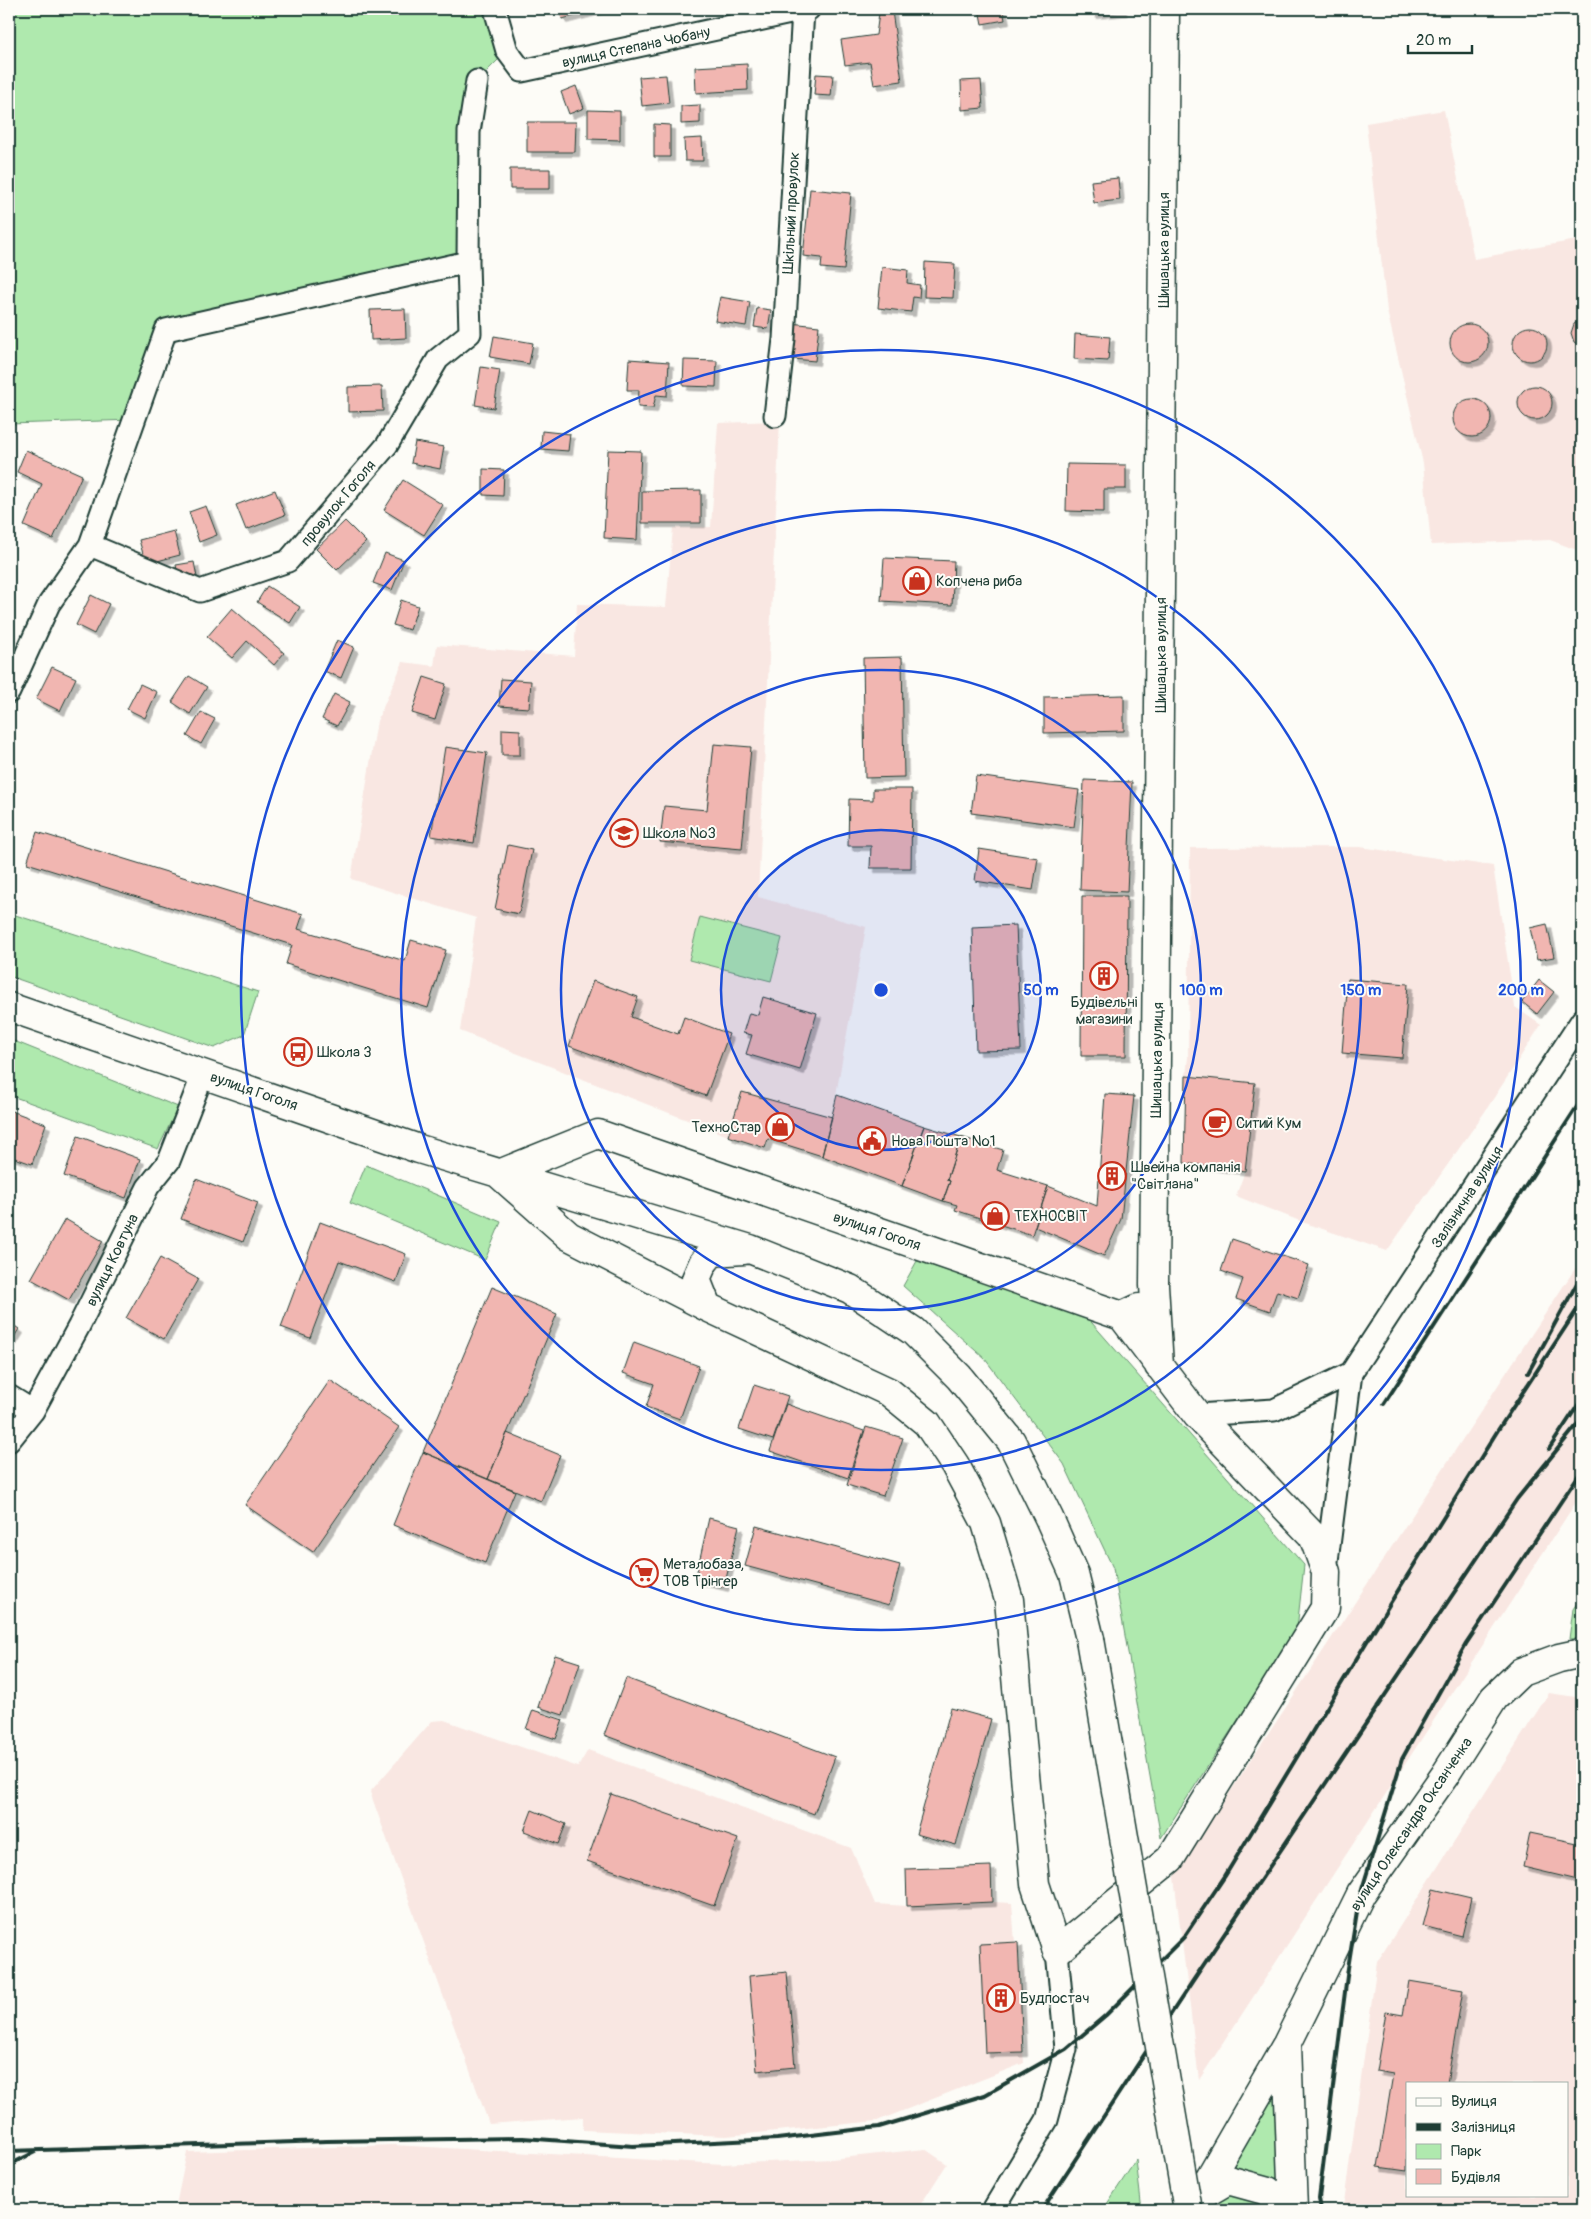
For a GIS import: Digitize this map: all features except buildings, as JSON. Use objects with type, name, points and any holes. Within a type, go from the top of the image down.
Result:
[{"type":"street","name":"вулиця Степана Чобану","points":[[495,9],[507,51],[522,71],[806,10]]},
{"type":"street","name":"Шишацька вулиця","points":[[1159,1366],[1154,1301],[1165,9]]},
{"type":"street","name":"Шкільний провулок","points":[[775,416],[784,339],[806,10]]},
{"type":"street","name":"провулок Гоголя","points":[[90,545],[200,591],[288,561],[387,445],[438,359],[470,333],[468,262],[469,132],[476,81]]},
{"type":"street","points":[[9,692],[49,604],[90,545],[166,330],[468,262]]},
{"type":"street","name":"вулиця Гоголя","points":[[9,1007],[418,1150],[750,1249],[850,1289],[913,1331],[958,1377],[1011,1441],[1074,1574],[1090,1639],[1193,2206]]},
{"type":"street","name":"Залізнична вулиця","points":[[1326,1572],[1351,1373],[1582,1020]]},
{"type":"street","name":"вулиця Ковтуна","points":[[9,1441],[33,1411],[79,1326],[148,1187],[169,1161],[204,1074]]},
{"type":"street","points":[[499,1174],[598,1134]]},
{"type":"street","name":"вулиця Гоголя","points":[[586,1199],[561,1175],[567,1153],[598,1134],[1122,1316]]},
{"type":"street","name":"вулиця Гоголя","points":[[499,1174],[569,1236],[707,1307]]},
{"type":"street","name":"вулиця Гоголя","points":[[707,1307],[696,1279],[703,1263],[712,1252],[750,1249]]},
{"type":"street","points":[[1057,1951],[1170,1859],[1325,1608],[1326,1572],[1314,1536],[1197,1415],[1122,1316],[1154,1301]]},
{"type":"street","points":[[707,1307],[889,1392],[927,1423],[955,1465],[986,1523],[1009,1600],[1035,1884],[1057,1951],[1066,2049],[1048,2120],[993,2210]]},
{"type":"street","points":[[1197,1415],[1274,1410],[1351,1373]]},
{"type":"street","points":[[9,1396],[33,1411]]},
{"type":"street","name":"вулиця Олександра Оксанченка","points":[[1193,2206],[1287,2044],[1361,1894],[1445,1776],[1494,1698],[1521,1672],[1582,1652]]},
{"type":"street","points":[[1287,2044],[1293,2210]]},
{"type":"street","points":[[1193,2206],[1228,2180],[1268,2191],[1281,2210]]},
{"type":"shaded area","points":[[1444,110],[1474,259],[1582,239],[1582,552],[1550,540],[1431,545],[1423,463],[1387,311],[1366,123]]},
{"type":"shaded area","name":"Школа №3","points":[[780,421],[758,897],[866,927],[832,1117],[742,1092],[728,1136],[460,1031],[476,918],[351,879],[377,721],[403,662],[434,666],[437,645],[574,656],[577,604],[666,607],[673,528],[711,527],[718,423]]},
{"type":"shaded area","points":[[1360,847],[1493,866],[1515,1007],[1541,1025],[1484,1113],[1387,1251],[1305,1223],[1236,1196],[1245,1171],[1255,1083],[1186,1076],[1188,1057],[1190,848]]},
{"type":"shaded area","points":[[1582,1258],[1582,1493],[1199,2080],[1174,1877]]},
{"type":"shaded area","points":[[1549,1693],[1582,1698],[1582,2210],[1343,2210],[1377,1962]]},
{"type":"shaded area","name":"Будпостач","points":[[444,1720],[578,1767],[588,1750],[851,1848],[875,1904],[907,1906],[992,1902],[1012,1903],[1024,2063],[877,2121],[726,2136],[583,2130],[583,2117],[489,2124],[370,1792],[432,1721]]},
{"type":"shaded area","points":[[393,2145],[722,2164],[832,2159],[925,2149],[947,2164],[917,2210],[175,2210],[187,2152]]},
{"type":"green space","points":[[9,9],[499,9],[507,51],[477,81],[468,262],[167,330],[133,420],[9,424]]},
{"type":"green space","points":[[9,913],[258,992],[244,1035],[214,1048],[9,976]]},
{"type":"green space","points":[[700,917],[782,938],[771,981],[689,960]]},
{"type":"green space","points":[[9,1039],[178,1107],[158,1149],[9,1095]]},
{"type":"green space","points":[[366,1165],[501,1222],[485,1260],[350,1203]]},
{"type":"green space","points":[[917,1261],[1085,1315],[1304,1565],[1297,1629],[1161,1838],[1113,1568],[1064,1464],[985,1359],[903,1286]]},
{"type":"green space","points":[[1582,1596],[1582,1638],[1569,1639],[1573,1609]]},
{"type":"green space","points":[[1287,2044],[1293,2210],[1191,2210]]},
{"type":"green space","points":[[1136,2160],[1142,2210],[1103,2210]]},
{"type":"railway","points":[[1384,1404],[1582,1099]]},
{"type":"railway","points":[[1528,1373],[1582,1274]]},
{"type":"railway","points":[[9,2151],[327,2141],[523,2138],[633,2146],[777,2139],[879,2127],[985,2095],[1066,2049],[1106,2015],[1184,1937],[1225,1876],[1389,1605],[1498,1430],[1582,1302]]},
{"type":"railway","points":[[1549,1449],[1582,1399]]},
{"type":"railway","points":[[1042,2210],[1192,1982],[1517,1499],[1582,1419]]},
{"type":"railway","points":[[1321,2210],[1319,2198],[1348,1968],[1359,1899],[1402,1759],[1466,1644],[1582,1470]]},
{"type":"railway","points":[[9,2165],[35,2152]]},
{"type":"place","name":"Копчена риба","points":[[917,581]]},
{"type":"place","name":"Школа №3","points":[[624,833]]},
{"type":"place","name":"Будівельні магазини","points":[[1104,976]]},
{"type":"place","name":"Школа 3","points":[[298,1052]]},
{"type":"place","name":"Ситий Кум","points":[[1217,1123]]},
{"type":"place","name":"ТехноСтар","points":[[780,1127]]},
{"type":"place","name":"Нова Пошта №1","points":[[872,1141]]},
{"type":"place","name":"Швейна компанія \"Світлана\"","points":[[1112,1176]]},
{"type":"place","name":"ТЕХНОСВІТ","points":[[995,1216]]},
{"type":"place","name":"Металобаза, ТОВ Трінгер","points":[[644,1573]]},
{"type":"place","name":"Будпостач","points":[[1001,1998]]}]
